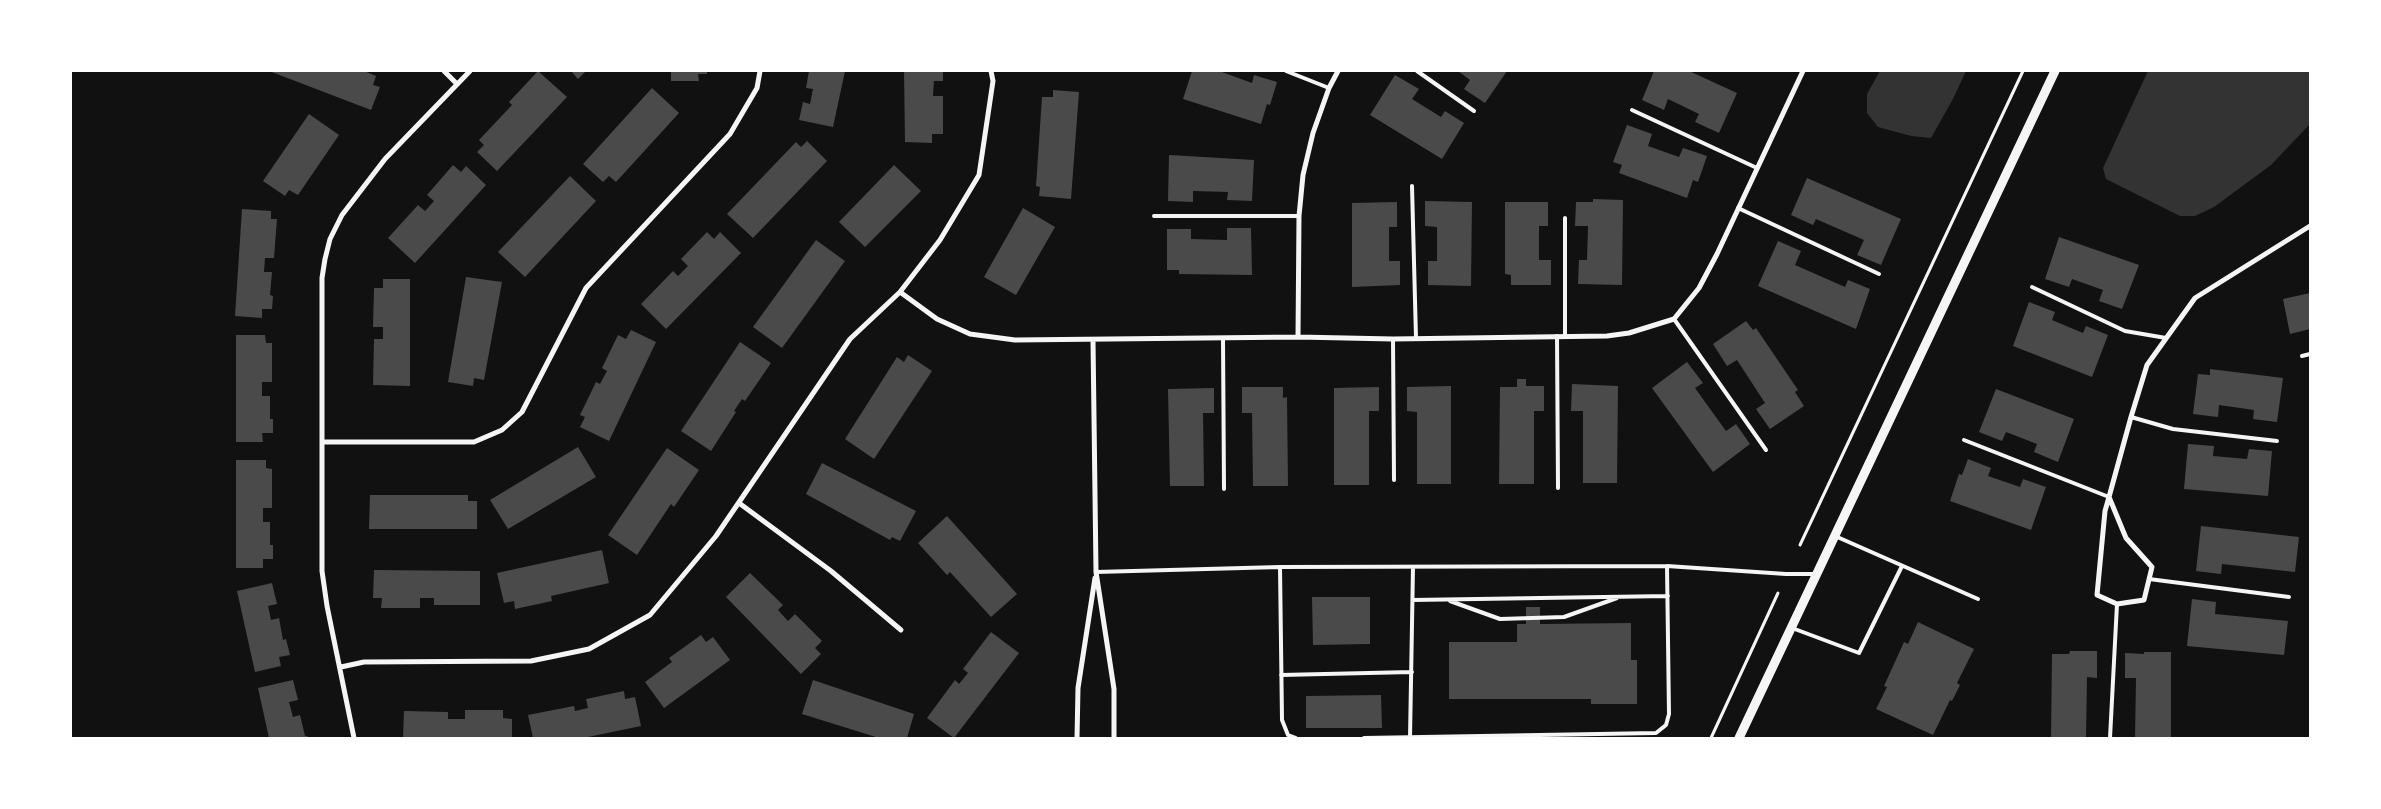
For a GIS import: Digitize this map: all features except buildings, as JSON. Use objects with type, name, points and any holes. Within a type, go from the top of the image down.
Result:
[{"type":"street","points":[[444,71],[457,84]]},
{"type":"street","points":[[354,738],[327,606],[322,572],[322,278],[330,239],[342,215],[385,159],[470,71]]},
{"type":"street","points":[[322,442],[474,442],[490,436],[508,425],[522,412],[586,288],[730,134],[757,88],[760,71]]},
{"type":"street","points":[[341,667],[364,662],[531,661],[589,649],[650,615],[716,536],[850,339],[900,292],[940,240],[979,175],[993,81],[991,71]]},
{"type":"street","points":[[1298,337],[1299,216],[1303,175],[1311,141],[1329,88],[1338,71]]},
{"type":"street","points":[[900,292],[936,319],[970,334],[1015,340],[1298,337],[1393,339],[1607,336],[1629,333],[1674,319],[1699,288],[1803,71]]},
{"type":"street","points":[[1739,738],[2055,71]]},
{"type":"street","points":[[2109,497],[2126,538],[2152,567],[2144,600],[2117,604],[2097,595],[2104,520],[2109,497],[2147,365],[2195,298],[2310,226]]},
{"type":"street","points":[[1093,340],[1096,572],[1114,690],[1114,738]]},
{"type":"street","points":[[739,503],[831,571],[900,630]]},
{"type":"street","points":[[1077,738],[1078,688],[1096,572]]},
{"type":"lane","points":[[1286,71],[1329,88]]},
{"type":"lane","points":[[1417,71],[1474,111]]},
{"type":"lane","points":[[1632,110],[1757,168]]},
{"type":"lane","points":[[1412,186],[1416,338]]},
{"type":"lane","points":[[1738,208],[1879,274]]},
{"type":"lane","points":[[1154,216],[1299,216]]},
{"type":"lane","points":[[1565,218],[1565,336]]},
{"type":"lane","points":[[2032,287],[2125,330],[2166,338]]},
{"type":"lane","points":[[1674,319],[1766,450]]},
{"type":"lane","points":[[1558,336],[1558,488]]},
{"type":"lane","points":[[1223,338],[1224,489]]},
{"type":"lane","points":[[1393,339],[1394,480]]},
{"type":"lane","points":[[2302,356],[2310,354]]},
{"type":"lane","points":[[2132,417],[2173,429],[2277,441]]},
{"type":"lane","points":[[1964,440],[2109,497]]},
{"type":"lane","points":[[1834,536],[1978,599]]},
{"type":"lane","points":[[1096,572],[1280,567],[1667,566],[1786,574],[1817,574]]},
{"type":"lane","points":[[1364,738],[1656,733],[1666,725],[1669,714],[1667,566]]},
{"type":"lane","points":[[1792,627],[1859,653],[1902,566]]},
{"type":"lane","points":[[1280,567],[1282,720],[1288,735],[1296,738]]},
{"type":"lane","points":[[1410,737],[1413,567]]},
{"type":"lane","points":[[2149,579],[2289,597]]},
{"type":"lane","points":[[1445,600],[1500,618],[1564,616],[1621,596]]},
{"type":"lane","points":[[1413,600],[1668,596]]},
{"type":"lane","points":[[2110,738],[2117,604]]},
{"type":"lane","points":[[1282,675],[1412,672]]},
{"type":"path","points":[[1800,545],[2023,71]]},
{"type":"path","points":[[1711,738],[1778,593]]},
{"type":"shaded area","points":[[1880,71],[1966,71],[1931,138],[1911,136],[1878,127],[1867,113],[1867,94]]},
{"type":"shaded area","points":[[2148,71],[2310,71],[2310,124],[2271,165],[2214,207],[2195,216],[2180,216],[2106,179],[2103,168]]}]
